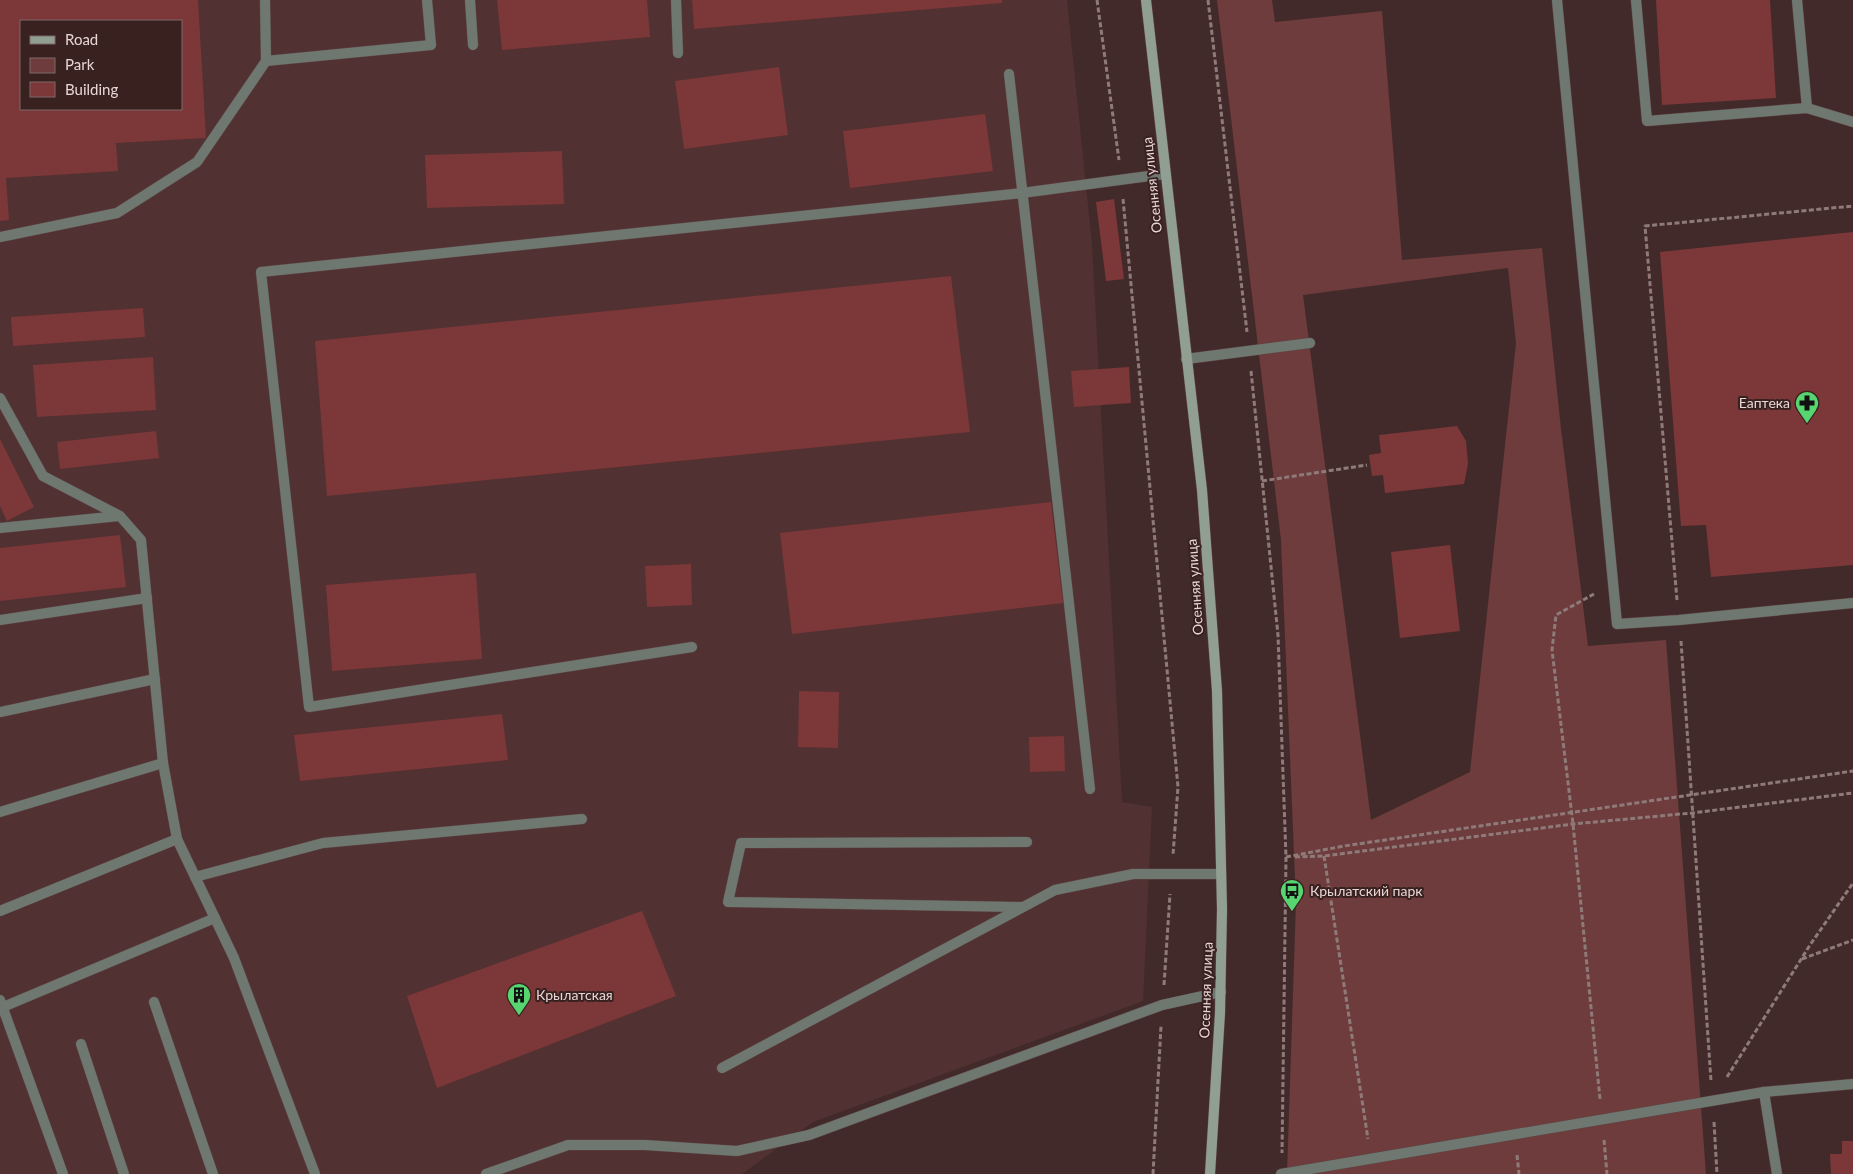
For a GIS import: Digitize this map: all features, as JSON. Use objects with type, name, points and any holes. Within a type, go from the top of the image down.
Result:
[{"type":"main road","name":"Осенняя улица","points":[[1146,0],[1164,174],[1202,490],[1217,692],[1222,874],[1221,992],[1210,1174]]},
{"type":"lane","points":[[0,237],[118,213],[197,162],[266,61],[265,0]]},
{"type":"lane","points":[[266,61],[431,45],[427,0]]},
{"type":"lane","points":[[470,0],[473,45]]},
{"type":"lane","points":[[676,0],[678,53]]},
{"type":"lane","points":[[1557,0],[1617,624],[1679,620],[1853,603]]},
{"type":"lane","points":[[1636,0],[1647,121],[1807,108],[1853,122]]},
{"type":"lane","points":[[1797,0],[1807,108]]},
{"type":"lane","points":[[1009,74],[1090,789]]},
{"type":"lane","points":[[692,648],[309,707],[261,272],[1022,193],[1164,174]]},
{"type":"lane","points":[[1186,359],[1310,343]]},
{"type":"lane","points":[[0,398],[42,476],[120,516],[141,540],[163,763],[177,839],[234,958],[315,1174]]},
{"type":"lane","points":[[0,528],[120,516]]},
{"type":"lane","points":[[0,620],[147,598]]},
{"type":"lane","points":[[0,712],[155,679]]},
{"type":"lane","points":[[0,812],[163,763]]},
{"type":"lane","points":[[195,877],[323,843],[582,819]]},
{"type":"lane","points":[[0,911],[177,839]]},
{"type":"lane","points":[[1022,907],[728,902],[741,843],[1027,842]]},
{"type":"lane","points":[[722,1068],[1055,890],[1133,874],[1172,872],[1222,874]]},
{"type":"lane","points":[[63,1174],[1,1003],[215,918]]},
{"type":"lane","points":[[486,1174],[568,1145],[645,1144],[737,1151],[809,1135],[1162,1005],[1221,992]]},
{"type":"lane","points":[[154,1002],[213,1174]]},
{"type":"lane","points":[[81,1044],[124,1174]]},
{"type":"lane","points":[[1282,1174],[1602,1118],[1764,1092],[1853,1084]]},
{"type":"lane","points":[[1764,1092],[1776,1174]]},
{"type":"path","points":[[1097,0],[1121,179],[1178,787],[1162,1005],[1153,1174]]},
{"type":"path","points":[[1208,0],[1249,352],[1278,635],[1286,857],[1282,1174]]},
{"type":"path","points":[[1717,1174],[1679,620],[1645,226],[1853,206]]},
{"type":"path","points":[[1262,481],[1368,466]]},
{"type":"path","points":[[1607,1174],[1573,824],[1552,650],[1556,615],[1613,584]]},
{"type":"path","points":[[1286,857],[1344,846],[1691,793],[1853,771]]},
{"type":"path","points":[[1286,857],[1324,856],[1573,824],[1692,813],[1853,793]]},
{"type":"path","points":[[1324,856],[1371,1158]]},
{"type":"path","points":[[1712,1101],[1801,959],[1853,883]]},
{"type":"path","points":[[1801,959],[1853,940]]},
{"type":"shaded area","points":[[0,0],[1067,0],[1092,245],[1122,802],[1152,807],[1143,1001],[813,1122],[742,1174],[0,1174]]},
{"type":"green space","points":[[1217,0],[1272,0],[1275,22],[1382,11],[1402,260],[1542,248],[1561,429],[1588,646],[1666,640],[1706,1174],[1287,1174],[1296,902],[1281,540]],"holes":[[[1508,268],[1516,343],[1470,772],[1371,820],[1303,295]]]},
{"type":"building","points":[[0,0],[198,0],[206,138],[116,143],[118,171],[6,178],[9,220],[0,221]]},
{"type":"building","points":[[497,0],[647,0],[650,37],[502,50]]},
{"type":"building","points":[[692,0],[1002,0],[1002,3],[694,29]]},
{"type":"building","points":[[1656,0],[1770,0],[1776,98],[1662,105]]},
{"type":"building","points":[[779,67],[788,135],[684,149],[675,81]]},
{"type":"building","points":[[985,114],[993,171],[850,188],[843,131]]},
{"type":"building","points":[[562,151],[564,204],[427,208],[425,155]]},
{"type":"building","points":[[1114,199],[1124,279],[1106,281],[1096,202]]},
{"type":"building","points":[[1853,232],[1853,565],[1711,577],[1706,525],[1681,526],[1660,252]]},
{"type":"building","points":[[951,276],[970,432],[327,496],[315,341]]},
{"type":"building","points":[[143,308],[145,337],[13,346],[11,317]]},
{"type":"building","points":[[153,357],[156,410],[37,417],[33,365]]},
{"type":"building","points":[[1129,367],[1131,403],[1074,407],[1071,371]]},
{"type":"building","points":[[1457,426],[1466,441],[1468,464],[1464,484],[1385,493],[1383,475],[1372,476],[1369,455],[1381,453],[1379,435]]},
{"type":"building","points":[[156,431],[159,458],[60,469],[57,442]]},
{"type":"building","points":[[0,439],[34,507],[7,521],[0,506]]},
{"type":"building","points":[[1051,502],[1063,603],[792,634],[780,533]]},
{"type":"building","points":[[120,535],[126,587],[0,601],[0,548]]},
{"type":"building","points":[[1450,545],[1460,631],[1400,638],[1391,552]]},
{"type":"building","points":[[691,564],[692,605],[647,607],[645,566]]},
{"type":"building","points":[[476,573],[482,659],[332,671],[326,585]]},
{"type":"building","points":[[799,691],[839,692],[838,748],[798,747]]},
{"type":"building","points":[[502,714],[508,760],[300,781],[294,735]]},
{"type":"building","points":[[1064,736],[1065,771],[1030,772],[1029,737]]},
{"type":"building","name":"Крылатская","points":[[642,911],[676,996],[437,1088],[407,996]]},
{"type":"building","points":[[1842,1141],[1853,1141],[1853,1174],[1831,1174],[1830,1154],[1842,1154]]},
{"type":"place","name":"Еаптека","points":[[1807,424]]},
{"type":"place","name":"Крылатский парк","points":[[1292,912]]},
{"type":"place","name":"Крылатская","points":[[519,1016]]}]
